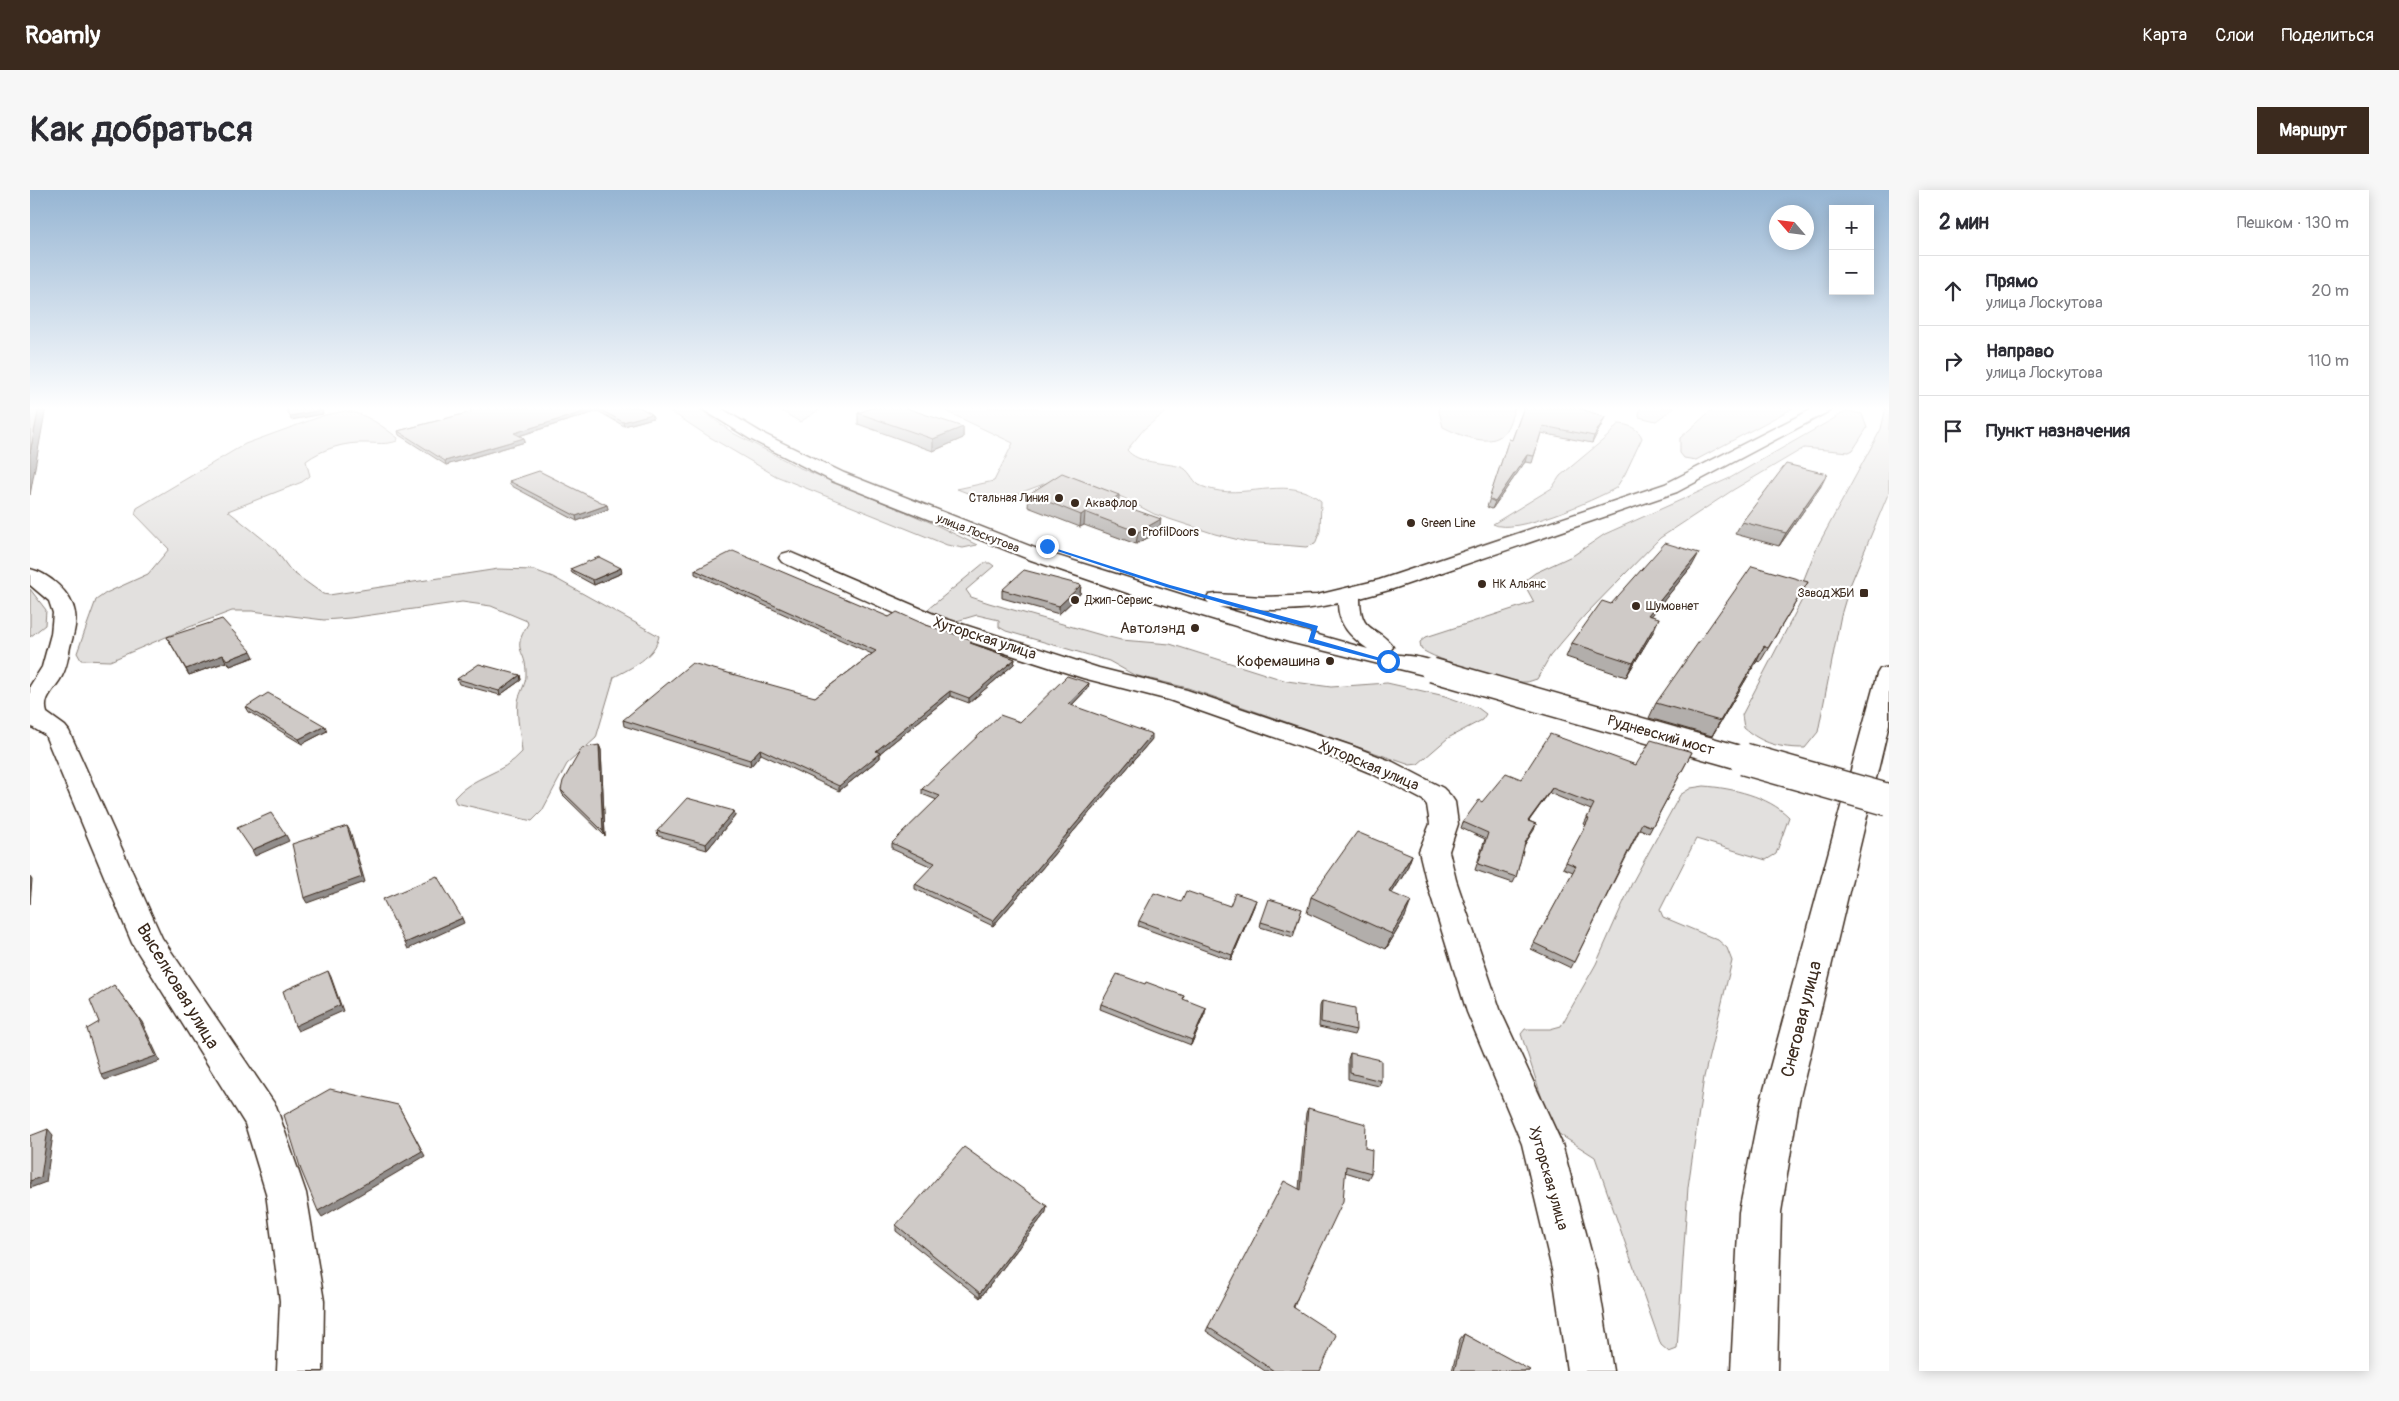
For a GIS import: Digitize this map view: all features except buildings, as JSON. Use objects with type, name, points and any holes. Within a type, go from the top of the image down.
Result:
[{"type":"main road","name":"улица Лоскутова","points":[[808,462],[838,477],[915,509],[1038,556],[1120,583],[1313,634],[1381,647],[1394,651],[1407,662]]},
{"type":"main road","name":"улица Лоскутова","points":[[833,462],[1047,546],[1217,600],[1388,661],[1407,662],[1432,670]]},
{"type":"main road","points":[[1217,600],[1262,604],[1317,602],[1349,596],[1541,534],[1671,488],[1721,462]]},
{"type":"main road","name":"Хуторская улица","points":[[789,558],[935,623],[1091,673],[1178,695],[1214,707],[1343,752],[1383,768],[1433,794],[1440,802],[1444,824],[1434,851],[1441,880],[1484,1012],[1542,1144],[1575,1274],[1590,1371]]},
{"type":"main road","name":"Выселковая улица","points":[[30,575],[53,592],[62,605],[66,622],[49,677],[33,698],[33,712],[40,722],[56,731],[148,944],[262,1118],[286,1193],[302,1301],[300,1371]]},
{"type":"main road","points":[[1313,634],[1349,596]]},
{"type":"main road","points":[[1349,596],[1348,612],[1352,624],[1360,633],[1381,647]]},
{"type":"main road","name":"Рудневский мост","points":[[1432,670],[1889,800]]},
{"type":"main road","name":"Снеговая улица","points":[[1754,1371],[1760,1212],[1780,1101],[1889,674]]},
{"type":"shaded area","points":[[214,462],[306,462],[310,476],[302,482],[228,511],[274,548],[291,571],[323,594],[329,595],[498,569],[534,570],[553,577],[659,636],[653,650],[647,656],[635,666],[614,677],[596,738],[567,764],[542,811],[532,821],[456,803],[454,798],[461,791],[505,766],[522,752],[518,701],[525,682],[526,666],[520,640],[528,624],[527,621],[491,606],[462,602],[324,620],[252,611],[232,611],[110,661],[81,660],[77,653],[96,600],[106,593],[148,574],[169,549],[135,514],[137,508]]},
{"type":"shaded area","points":[[752,462],[789,462],[932,523],[977,545],[963,548],[947,545],[776,476]]},
{"type":"shaded area","points":[[1003,462],[1153,462],[1174,465],[1184,468],[1199,485],[1214,490],[1227,492],[1283,488],[1297,489],[1309,493],[1321,501],[1320,531],[1315,544],[1306,547],[1247,542],[1215,534],[1154,514],[1124,498],[1080,480],[1054,480],[1004,499],[983,499],[957,489],[994,481]]},
{"type":"shaded area","points":[[1577,462],[1631,462],[1616,488],[1573,508],[1518,525],[1503,526],[1493,524],[1552,488],[1560,476]]},
{"type":"shaded area","points":[[1758,462],[1780,462],[1733,490],[1660,538],[1585,615],[1550,656],[1537,679],[1517,682],[1489,675],[1440,659],[1421,649],[1420,642],[1426,637],[1534,602],[1523,582],[1535,573],[1574,555],[1605,534],[1730,478]]},
{"type":"shaded area","points":[[1863,462],[1889,462],[1889,492],[1849,588],[1841,615],[1818,732],[1805,748],[1788,747],[1772,744],[1758,738],[1744,728],[1742,715],[1804,596],[1802,584],[1816,549]]},
{"type":"shaded area","points":[[984,563],[990,563],[994,566],[966,590],[971,597],[989,603],[1121,640],[1170,644],[1287,681],[1331,687],[1387,683],[1445,696],[1478,708],[1486,714],[1482,720],[1448,738],[1418,764],[1410,765],[1188,688],[1134,675],[1109,661],[1006,631],[999,627],[999,620],[977,615],[953,622],[931,614],[928,609]]},
{"type":"shaded area","points":[[30,589],[46,610],[45,625],[30,637]]},
{"type":"shaded area","points":[[1704,786],[1738,791],[1760,798],[1789,817],[1776,854],[1766,860],[1696,839],[1660,910],[1663,917],[1718,940],[1727,948],[1732,961],[1704,1077],[1688,1187],[1677,1349],[1669,1352],[1661,1345],[1595,1157],[1559,1134],[1550,1123],[1521,1034],[1525,1029],[1550,1029],[1561,1026],[1596,964],[1632,883],[1680,795],[1691,788]]},
{"type":"place","name":"Стальная Линия","points":[[1059,498]]},
{"type":"place","name":"Аквафлор","points":[[1075,503]]},
{"type":"place","name":"Green Line","points":[[1411,523]]},
{"type":"place","name":"ProfilDoors","points":[[1132,532]]},
{"type":"place","name":"НК Альянс","points":[[1482,584]]},
{"type":"place","name":"Завод ЖБИ","points":[[1864,593]]},
{"type":"place","name":"Джип-Сервис","points":[[1075,600]]},
{"type":"place","name":"Шумовнет","points":[[1636,606]]},
{"type":"place","name":"Автолэнд","points":[[1195,628]]},
{"type":"place","name":"Кофемашина","points":[[1330,661]]},
{"type":"route","points":[[1047,546],[1168,586],[1316,628],[1310,640],[1388,661]]}]
